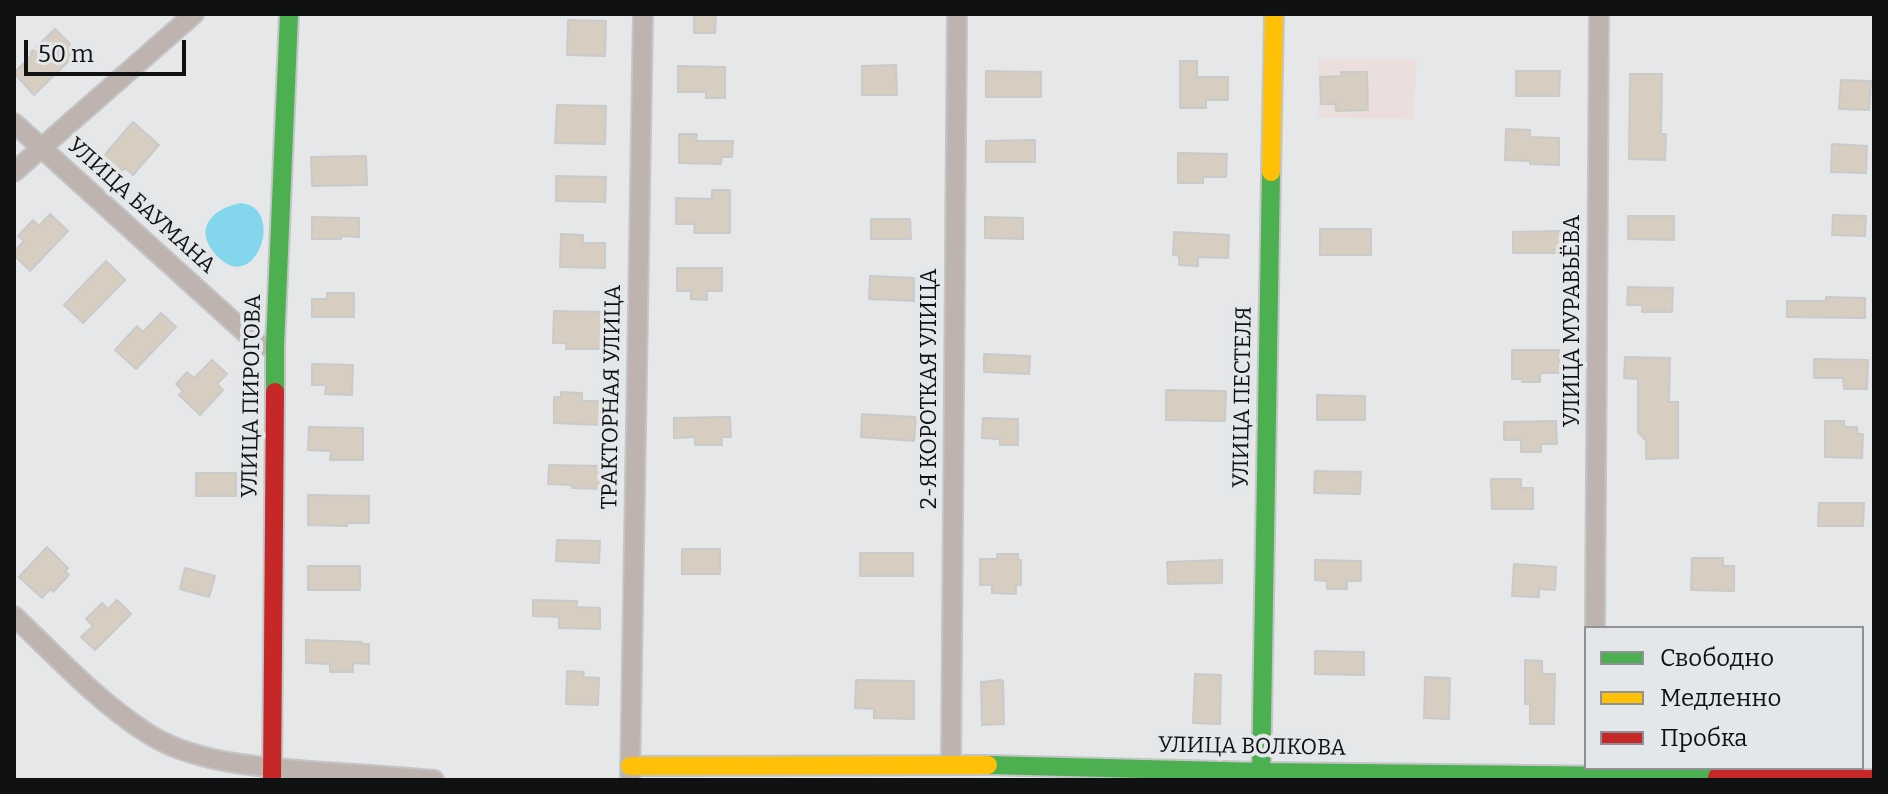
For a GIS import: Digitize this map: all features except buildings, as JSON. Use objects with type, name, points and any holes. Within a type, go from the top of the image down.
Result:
[{"type":"street","points":[[14,172],[194,14]]},
{"type":"street","name":"УЛИЦА ПИРОГОВА","points":[[272,774],[275,346],[289,14]]},
{"type":"street","name":"ТРАКТОРНАЯ УЛИЦА","points":[[630,773],[643,14]]},
{"type":"street","name":"2-Я КОРОТКАЯ УЛИЦА","points":[[951,764],[957,14]]},
{"type":"street","name":"УЛИЦА ПЕСТЕЛЯ","points":[[1261,776],[1274,14]]},
{"type":"street","name":"УЛИЦА МУРАВЬЁВА","points":[[1595,626],[1599,14]]},
{"type":"street","name":"УЛИЦА БАУМАНА","points":[[14,123],[259,345],[275,346]]},
{"type":"street","points":[[14,616],[93,691],[147,733],[176,748],[272,774],[434,780]]},
{"type":"street","name":"УЛИЦА ВОЛКОВА","points":[[630,773],[951,764],[1261,776],[1594,775],[1874,779]]},
{"type":"shaded area","points":[[1318,59],[1417,59],[1413,119],[1319,118]]},
{"type":"water","points":[[241,203],[253,207],[261,216],[264,229],[257,254],[249,263],[238,267],[226,263],[212,250],[206,233],[207,225],[217,213]]},
{"type":"traffic: fast","points":[[275,392],[289,14]]},
{"type":"traffic: fast","points":[[1261,780],[1271,172]]},
{"type":"traffic: fast","points":[[988,765],[1261,772],[1717,777]]},
{"type":"traffic: slow","points":[[1271,172],[1274,14]]},
{"type":"traffic: slow","points":[[630,766],[988,765]]},
{"type":"traffic: jam","points":[[272,780],[275,392]]},
{"type":"traffic: jam","points":[[1717,777],[1874,779]]}]
